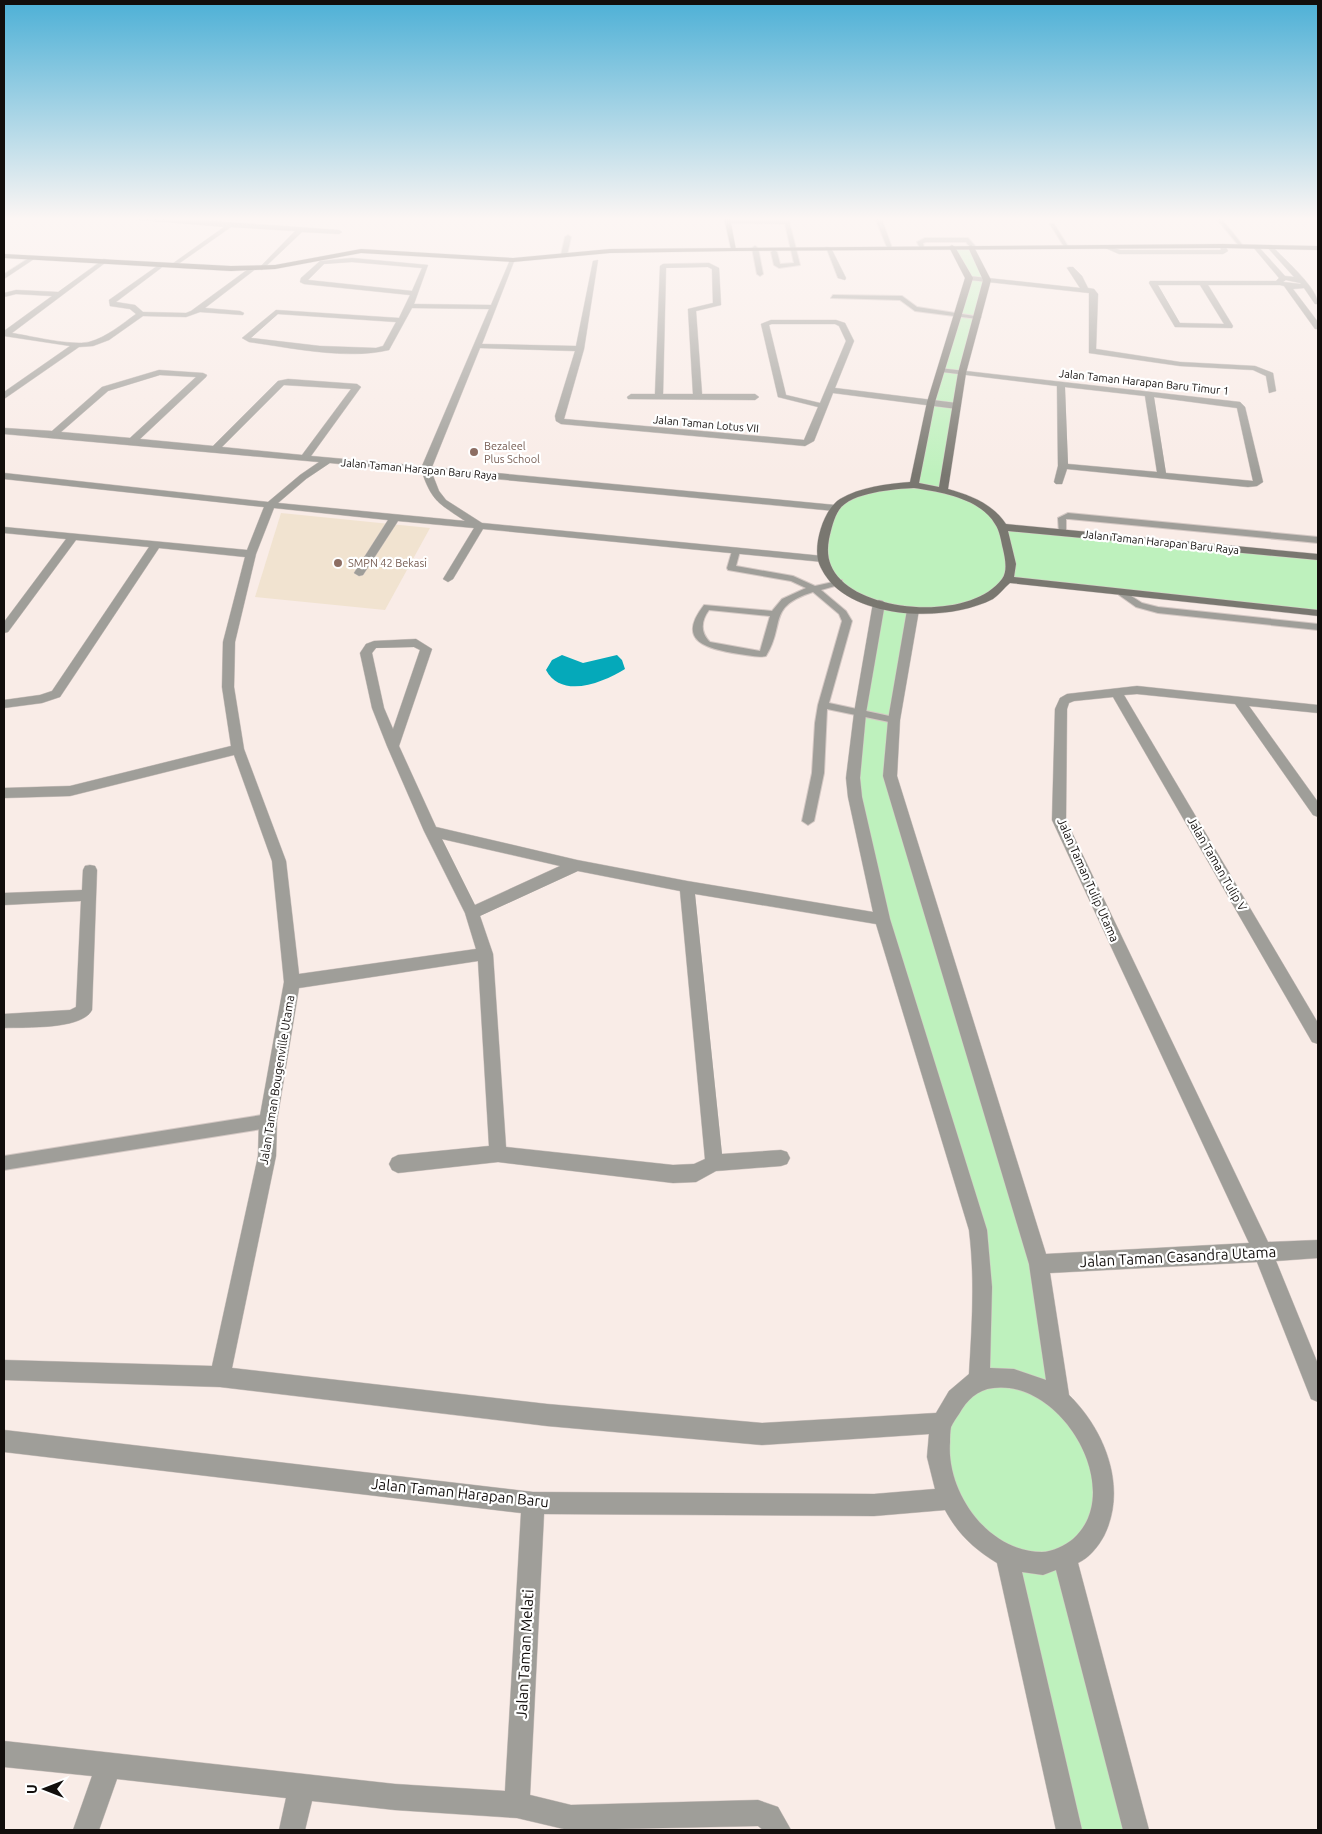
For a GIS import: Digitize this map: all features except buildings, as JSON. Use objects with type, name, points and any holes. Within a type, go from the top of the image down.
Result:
[{"type":"street","points":[[4,334],[46,304]]},
{"type":"street","points":[[111,304],[132,307],[141,314]]},
{"type":"street","points":[[4,334],[77,345],[100,341],[141,314],[186,315],[206,304]]},
{"type":"street","points":[[480,526],[443,502],[434,492],[426,469],[494,304]]},
{"type":"street","points":[[477,346],[580,349],[588,304]]},
{"type":"street","points":[[659,397],[662,304]]},
{"type":"street","points":[[698,398],[692,309],[713,307],[717,304]]},
{"type":"street","points":[[914,485],[931,402],[961,304]]},
{"type":"street","points":[[943,489],[962,373],[981,304]]},
{"type":"street","points":[[1094,304],[1092,351],[1180,364],[1254,368],[1270,375],[1272,390]]},
{"type":"street","points":[[1165,304],[1178,325],[1229,326],[1215,304]]},
{"type":"street","points":[[1299,304],[1318,327]]},
{"type":"street","points":[[402,320],[276,312],[246,338],[249,340],[296,346],[382,350],[386,348],[402,320],[409,306],[493,307]]},
{"type":"street","points":[[197,310],[240,313]]},
{"type":"street","name":"Jalan Taman Lotus VII","points":[[580,349],[559,416],[559,419],[562,421],[799,444],[809,441],[832,390],[850,341],[840,323],[771,322],[765,324],[782,397],[824,406]]},
{"type":"street","points":[[4,396],[77,345]]},
{"type":"street","name":"Jalan Taman Harapan Baru Timur 1","points":[[942,370],[1149,395],[1233,403],[1240,406],[1258,482],[1254,484],[1162,475]]},
{"type":"street","points":[[54,434],[105,389],[159,372],[203,375],[132,442]]},
{"type":"street","points":[[214,450],[281,383],[357,387],[304,459]]},
{"type":"street","points":[[1059,482],[1063,466],[1061,385]]},
{"type":"street","points":[[832,390],[957,406]]},
{"type":"street","points":[[1063,466],[1162,475],[1149,395]]},
{"type":"street","points":[[631,397],[698,398],[755,396]]},
{"type":"street","name":"Jalan Taman Harapan Baru Raya","points":[[4,431],[54,434],[835,508]]},
{"type":"street","name":"Jalan Taman Bougenville Utama","points":[[220,1377],[266,1156],[268,1122],[292,982],[279,861],[238,749],[228,687],[229,642],[251,554],[270,505],[303,477],[327,461]]},
{"type":"street","points":[[4,476],[270,505],[823,560]]},
{"type":"street","points":[[914,485],[943,489],[980,505],[990,512],[1004,527],[1011,570],[1008,580],[988,597],[973,604],[932,612],[913,610],[879,603],[860,596],[838,582],[826,567],[823,560],[824,534],[835,508],[867,491],[892,486],[914,485]]},
{"type":"street","points":[[359,573],[395,517]]},
{"type":"street","points":[[448,578],[480,526]]},
{"type":"street","name":"Jalan Taman Harapan Baru Raya","points":[[1004,527],[1318,557]]},
{"type":"street","points":[[4,530],[251,554]]},
{"type":"street","points":[[4,630],[73,537]]},
{"type":"street","points":[[4,704],[42,699],[56,694],[156,545]]},
{"type":"street","points":[[1008,580],[1318,613]]},
{"type":"street","points":[[879,603],[860,713],[852,778],[882,919],[978,1230],[983,1263],[984,1304],[979,1381]]},
{"type":"street","points":[[913,610],[894,720],[890,776],[1039,1264],[1059,1399]]},
{"type":"street","points":[[393,746],[426,648],[420,644],[374,646],[367,650],[366,653],[378,708],[393,746],[431,831],[472,913],[485,954],[498,1154]]},
{"type":"street","name":"Jalan Taman Tulip Utama","points":[[1263,1253],[1058,820],[1061,709],[1064,701],[1077,696],[1137,690],[1318,709]]},
{"type":"street","name":"Jalan Taman Tulip V","points":[[1116,692],[1318,1037]]},
{"type":"street","points":[[1238,700],[1318,812]]},
{"type":"street","points":[[4,793],[75,790],[238,749]]},
{"type":"street","points":[[431,831],[577,865],[686,887],[882,919]]},
{"type":"street","points":[[472,913],[577,865]]},
{"type":"street","points":[[4,1021],[73,1017],[84,1010],[90,870]]},
{"type":"street","points":[[686,887],[714,1162]]},
{"type":"street","points":[[4,899],[89,895]]},
{"type":"street","points":[[292,982],[485,954]]},
{"type":"street","points":[[398,1164],[498,1154],[673,1174],[696,1173],[714,1162],[781,1158]]},
{"type":"street","name":"Jalan Taman Casandra Utama","points":[[1039,1264],[1318,1249]]},
{"type":"street","points":[[1263,1253],[1303,1350],[1318,1392]]},
{"type":"street","points":[[1303,1350],[1318,1366]]},
{"type":"street","points":[[4,1370],[220,1377],[546,1415],[762,1434],[941,1423]]},
{"type":"street","points":[[998,1377],[1019,1379],[1039,1386],[1059,1399],[1076,1417],[1090,1438],[1099,1461],[1103,1486],[1102,1509],[1095,1531],[1082,1548],[1065,1558],[1047,1563],[1027,1563],[1007,1557],[984,1543],[964,1523],[948,1499],[939,1464],[937,1447],[941,1423],[950,1405],[962,1390],[979,1381],[998,1377]]},
{"type":"street","name":"Jalan Taman Harapan Baru","points":[[4,1441],[533,1503],[874,1505],[948,1499]]},
{"type":"street","name":"Jalan Taman Melati","points":[[517,1805],[533,1503]]},
{"type":"street","points":[[1007,1557],[1068,1830]]},
{"type":"street","points":[[1065,1558],[1136,1830]]},
{"type":"street","points":[[4,1754],[395,1797],[517,1805],[571,1824],[758,1813],[769,1816],[778,1830]]},
{"type":"street","points":[[86,1830],[109,1766]]},
{"type":"street","points":[[292,1830],[302,1786]]},
{"type":"lane","points":[[909,304],[915,309],[978,317]]},
{"type":"lane","points":[[1062,532],[1062,518],[1068,516],[1318,540]]},
{"type":"lane","points":[[736,551],[731,568],[793,579],[815,589],[844,613],[847,621],[823,705],[820,724],[818,773],[808,822]]},
{"type":"lane","points":[[776,614],[707,607],[700,616],[697,626],[700,637],[711,646],[760,655],[764,654],[776,614],[782,603],[815,589],[838,582]]},
{"type":"lane","points":[[1122,593],[1139,605],[1158,610],[1318,628]]},
{"type":"lane","points":[[823,705],[894,720]]},
{"type":"lane","points":[[4,1163],[268,1122]]},
{"type":"shaded area","name":"SMPN 42 Bekasi","points":[[281,513],[430,528],[385,610],[255,597]]},
{"type":"green space","points":[[961,304],[981,304],[962,373],[943,489],[980,505],[1004,527],[1318,557],[1318,613],[1008,580],[973,605],[913,610],[890,776],[1039,1264],[1059,1399],[1076,1417],[1102,1509],[1065,1559],[1136,1830],[1069,1830],[1007,1557],[984,1543],[937,1447],[979,1380],[983,1263],[855,797],[879,603],[860,596],[831,574],[824,534],[835,508],[867,491],[914,485],[931,402]]},
{"type":"water","points":[[562,655],[583,663],[617,655],[622,660],[625,669],[606,679],[584,686],[562,684],[553,679],[546,670],[552,660]]},
{"type":"place","name":"Bezaleel Plus School","points":[[474,452]]},
{"type":"place","name":"SMPN 42 Bekasi","points":[[338,563]]}]
